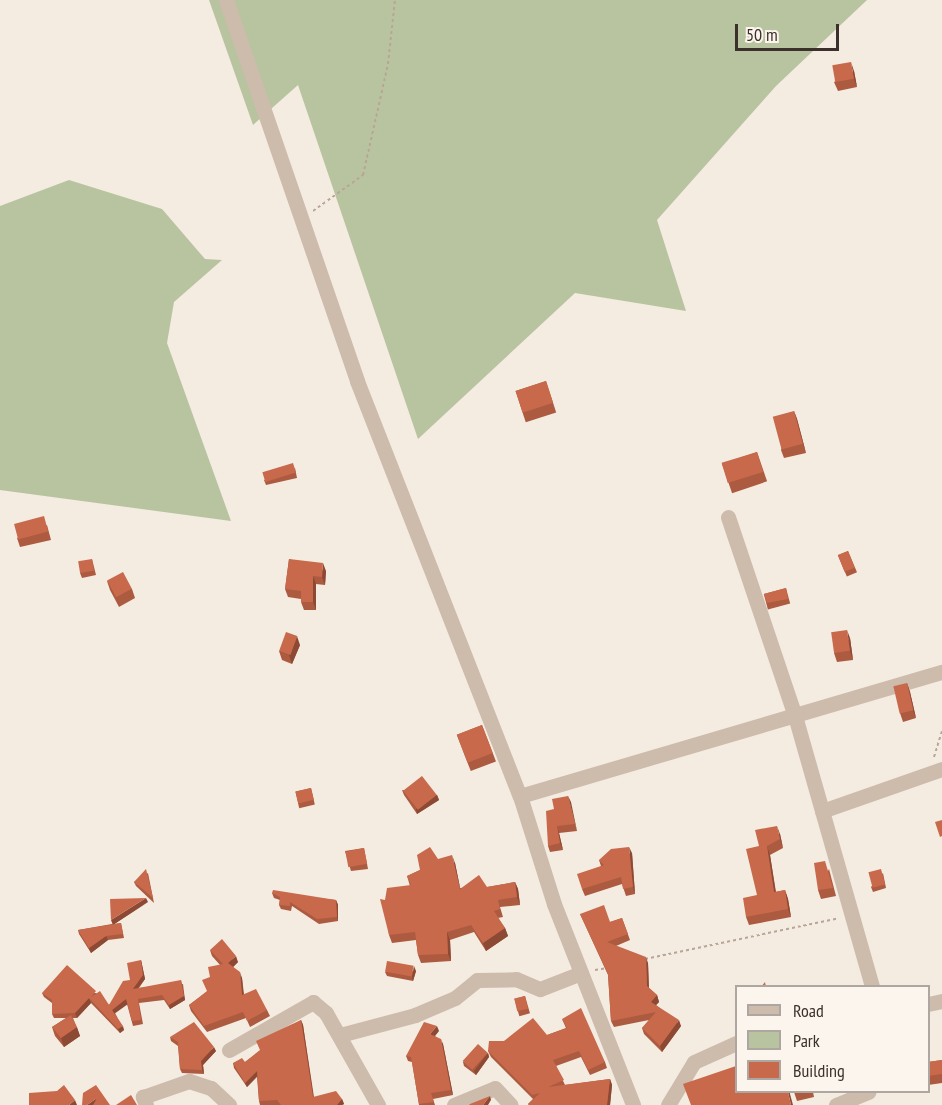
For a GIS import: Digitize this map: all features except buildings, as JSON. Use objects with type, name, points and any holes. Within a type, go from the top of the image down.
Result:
[{"type":"street","points":[[226,0],[357,381],[520,796],[581,973],[633,1105]]},
{"type":"street","points":[[729,517],[795,716],[871,985]]},
{"type":"street","points":[[520,796],[942,672]]},
{"type":"street","points":[[822,812],[937,770]]},
{"type":"street","points":[[340,1035],[415,1015],[455,998],[477,980],[516,979],[540,989],[581,973]]},
{"type":"street","points":[[229,1050],[313,1002],[340,1035],[378,1105]]},
{"type":"street","points":[[668,1105],[694,1062],[735,1042]]},
{"type":"street","points":[[146,1105],[143,1097],[189,1082],[211,1088],[229,1105]]},
{"type":"street","points":[[454,1105],[495,1088],[511,1105]]},
{"type":"street","points":[[836,1105],[866,1093]]},
{"type":"path","points":[[302,219],[363,175],[388,64],[395,0]]},
{"type":"path","points":[[937,770],[942,731]]},
{"type":"path","points":[[634,962],[851,916]]},
{"type":"path","points":[[581,973],[615,966]]},
{"type":"green space","points":[[209,0],[867,0],[776,86],[657,220],[686,311],[575,293],[418,439],[298,85],[253,125]]},
{"type":"green space","points":[[69,180],[162,209],[205,259],[222,260],[174,302],[167,343],[231,521],[0,490],[0,206]]}]
